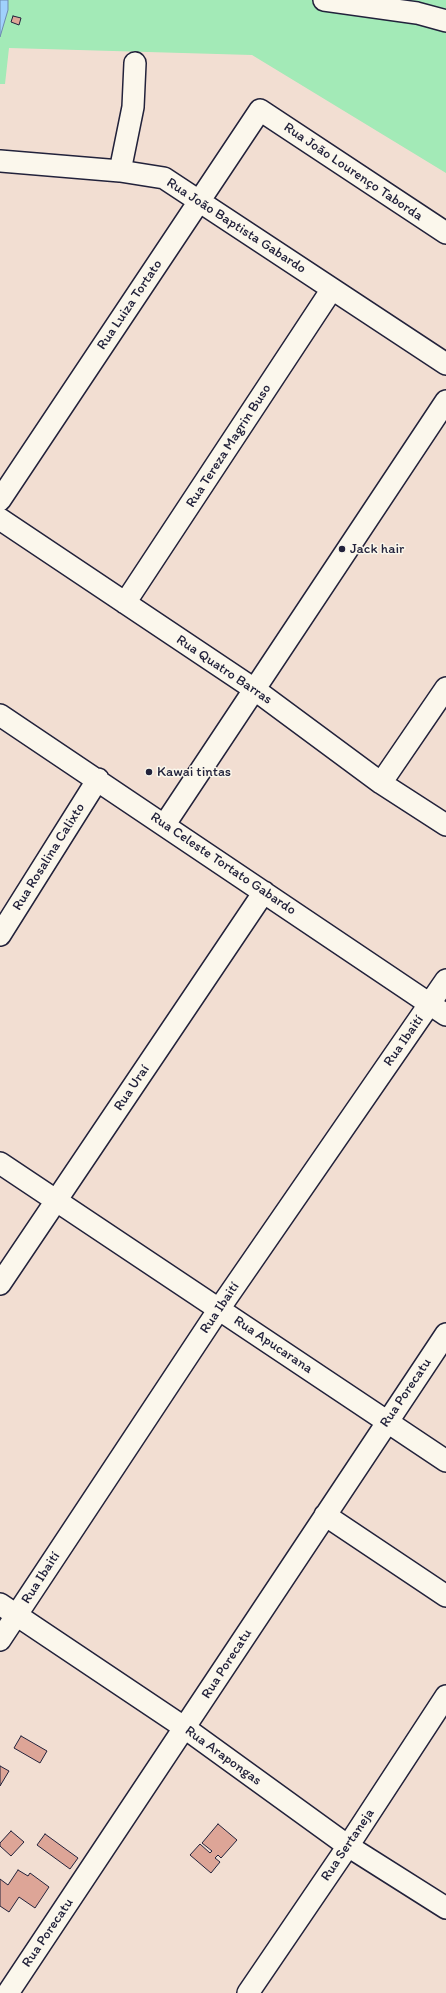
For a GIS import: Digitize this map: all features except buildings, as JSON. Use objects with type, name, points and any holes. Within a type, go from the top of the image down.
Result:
[{"type":"street","points":[[324,0],[386,4],[446,21]]},
{"type":"street","points":[[120,171],[133,107],[135,63]]},
{"type":"street","name":"Rua Luiza Tortato","points":[[0,500],[260,110]]},
{"type":"street","name":"Rua João Lourenço Taborda","points":[[260,110],[446,233]]},
{"type":"street","name":"Rua João Baptista Gabardo","points":[[0,162],[120,171],[164,178],[446,364]]},
{"type":"street","name":"Rua Tereza Magrin Buso","points":[[125,603],[332,289]]},
{"type":"street","points":[[165,824],[446,401]]},
{"type":"street","name":"Rua Quatro Barras","points":[[0,519],[254,689],[381,783],[446,825]]},
{"type":"street","points":[[381,783],[446,688]]},
{"type":"street","name":"Rua Celeste Tortato Gabardo","points":[[0,715],[165,824],[438,1009]]},
{"type":"street","name":"Rua Rosalina Calixto","points":[[0,935],[98,780]]},
{"type":"street","name":"Rua Uraí","points":[[0,1284],[264,892]]},
{"type":"street","name":"Rua Ibaití","points":[[0,1640],[8,1610],[219,1309],[438,1009],[446,980]]},
{"type":"street","name":"Rua Apucarana","points":[[0,1163],[446,1461]]},
{"type":"street","name":"Rua Porecatu","points":[[8,1993],[446,1334]]},
{"type":"street","points":[[325,1515],[446,1596]]},
{"type":"street","name":"Rua Arapongas","points":[[8,1610],[185,1728],[348,1846],[446,1908]]},
{"type":"street","name":"Rua Sertaneja","points":[[248,1993],[348,1846],[446,1696]]},
{"type":"green space","points":[[0,0],[446,0],[446,173],[252,55],[9,48],[5,84],[0,84]]},
{"type":"water","points":[[0,0],[8,0],[8,10],[0,37]]},
{"type":"place","name":"Jack hair","points":[[342,549]]},
{"type":"place","name":"Kawai tintas","points":[[149,772]]}]
